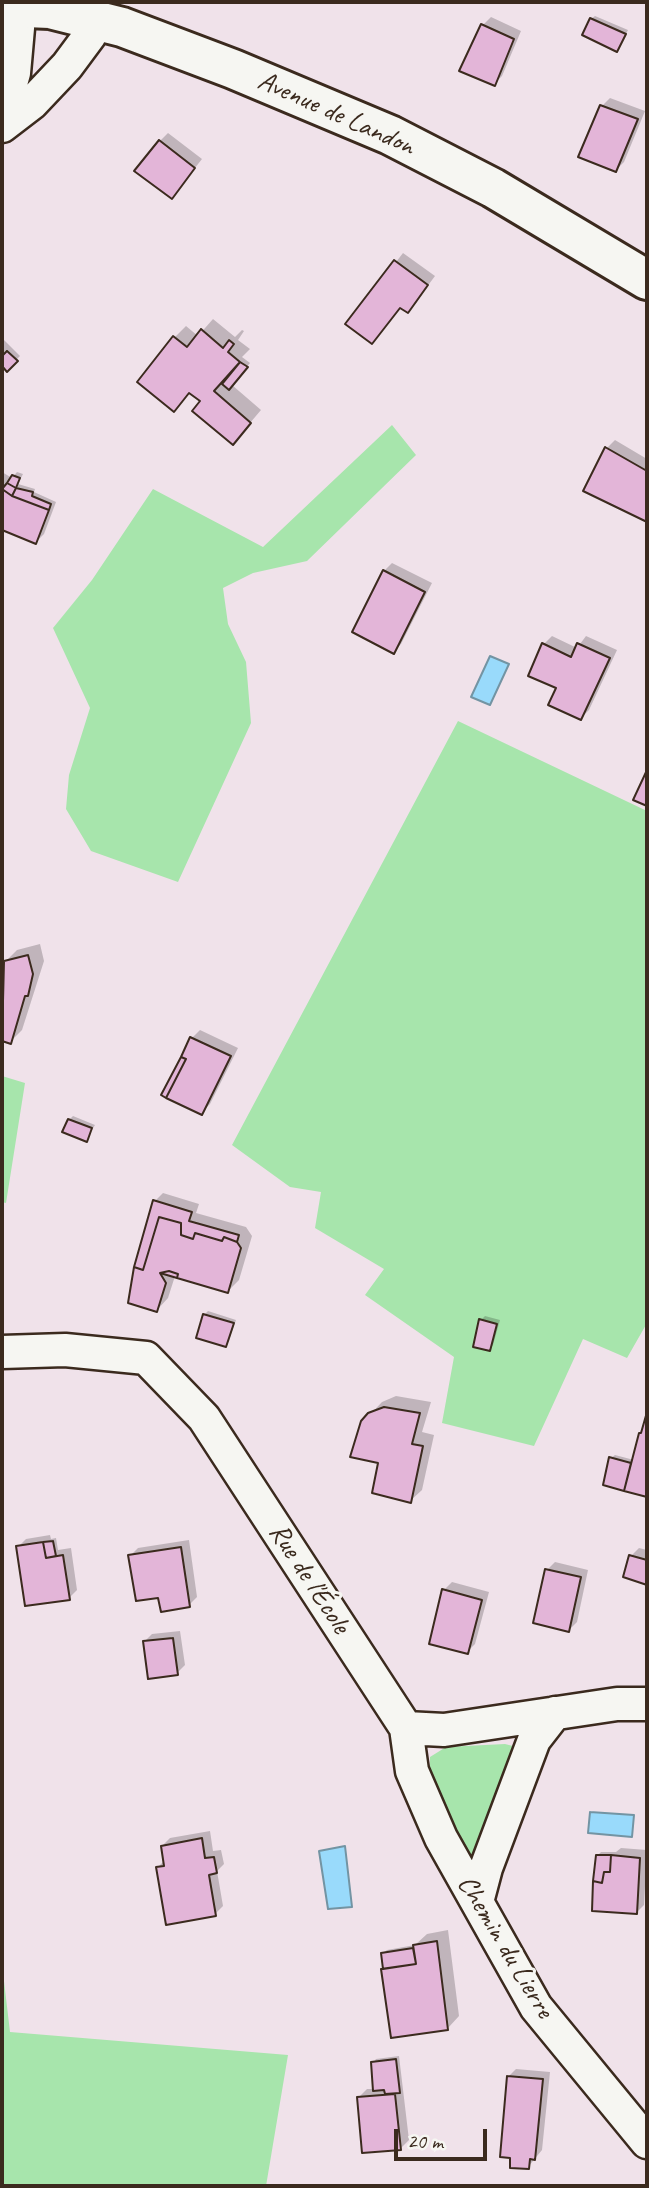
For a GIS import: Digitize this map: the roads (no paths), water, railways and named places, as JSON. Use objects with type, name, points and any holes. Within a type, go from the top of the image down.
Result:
[{"type":"street","name":"Avenue de Landon","points":[[8,7],[50,9],[122,27],[233,69],[390,135],[493,188],[647,280]]},
{"type":"street","points":[[2,116],[14,73],[18,28],[8,7]]},
{"type":"street","points":[[2,126],[32,103],[67,66],[90,35],[93,19]]},
{"type":"street","name":"Rue de l'École","points":[[2,1352],[65,1350],[146,1358],[204,1418],[407,1728]]},
{"type":"street","points":[[407,1728],[444,1730],[617,1704],[647,1704]]},
{"type":"street","points":[[477,1902],[486,1868],[534,1740],[555,1713]]},
{"type":"street","name":"Chemin du Lierre","points":[[407,1728],[411,1771],[441,1838],[536,2007],[647,2141]]},
{"type":"water","points":[[490,656],[509,664],[490,705],[471,697]]},
{"type":"water","points":[[590,1812],[634,1815],[632,1837],[588,1833]]},
{"type":"water","points":[[345,1846],[352,1907],[328,1909],[319,1851]]}]
